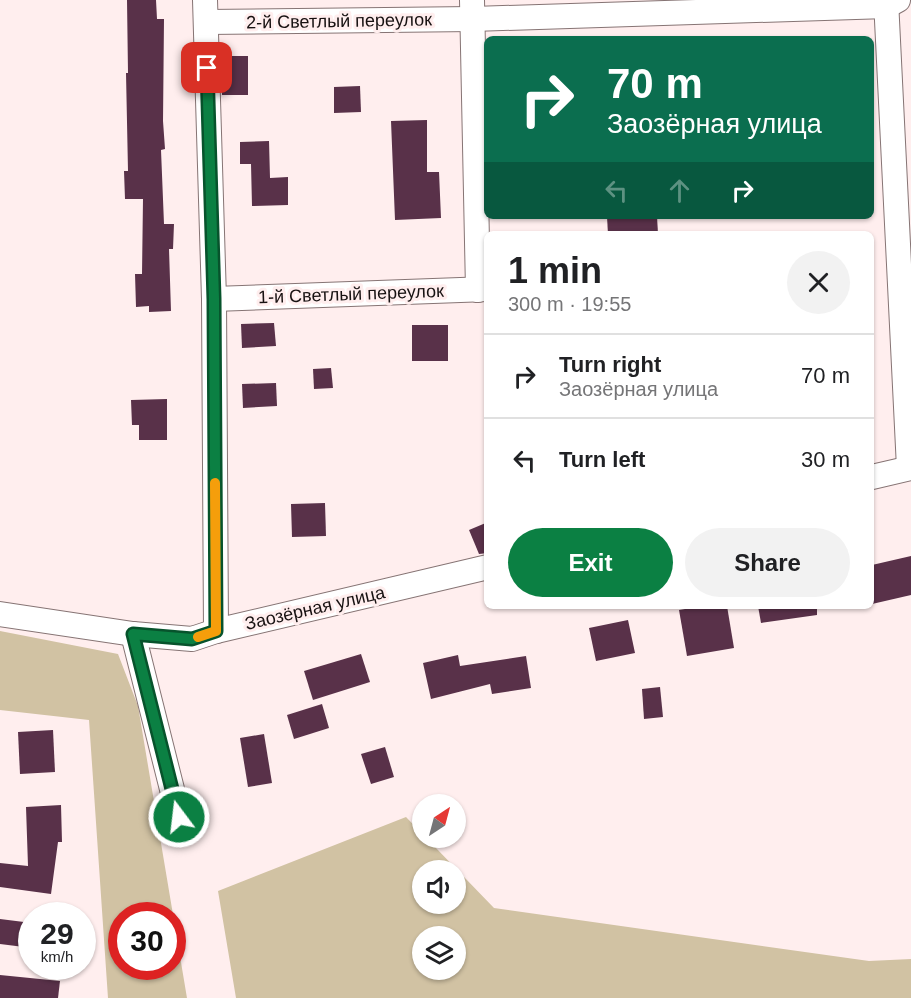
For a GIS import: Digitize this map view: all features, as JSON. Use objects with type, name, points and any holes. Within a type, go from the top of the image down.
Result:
[{"type":"street","name":"2-й Светлый переулок","points":[[205,11],[473,10],[891,2]]},
{"type":"street","points":[[874,477],[910,468],[891,2]]},
{"type":"street","points":[[473,10],[482,290]]},
{"type":"street","points":[[205,11],[214,299],[216,631]]},
{"type":"street","name":"1-й Светлый переулок","points":[[214,299],[482,290]]},
{"type":"street","name":"Заозёрная улица","points":[[0,614],[133,634],[192,639],[216,631],[484,568]]},
{"type":"street","points":[[133,634],[179,817]]},
{"type":"shaded area","points":[[0,631],[118,654],[138,706],[171,902],[108,902],[108,980],[184,980],[187,998],[108,998],[89,720],[0,710]]},
{"type":"shaded area","points":[[406,817],[412,823],[412,848],[436,848],[448,860],[412,860],[412,914],[466,914],[466,879],[494,908],[869,961],[911,959],[911,998],[236,998],[218,891]]},
{"type":"building","points":[[127,0],[156,0],[157,19],[164,19],[165,149],[161,150],[164,224],[174,224],[173,249],[169,249],[171,311],[149,312],[149,306],[136,307],[135,274],[142,274],[143,199],[125,199],[124,171],[128,171]]},
{"type":"building","points":[[221,56],[248,56],[248,95],[222,95]]},
{"type":"building","points":[[360,86],[361,112],[334,113],[334,87]]},
{"type":"building","points":[[427,120],[427,172],[439,172],[441,218],[395,220],[391,121]]},
{"type":"building","points":[[269,141],[270,178],[288,177],[288,205],[252,206],[251,164],[240,164],[240,142]]},
{"type":"building","points":[[607,219],[657,219],[658,231],[608,231]]},
{"type":"building","points":[[274,323],[276,346],[242,348],[241,324]]},
{"type":"building","points":[[412,325],[448,325],[448,361],[412,361]]},
{"type":"building","points":[[331,368],[333,388],[314,389],[313,369]]},
{"type":"building","points":[[276,383],[277,406],[243,408],[242,384]]},
{"type":"building","points":[[167,399],[167,440],[139,440],[139,425],[132,425],[131,400]]},
{"type":"building","points":[[325,503],[326,536],[292,537],[291,504]]},
{"type":"building","points":[[484,524],[484,553],[479,554],[469,530]]},
{"type":"building","points":[[911,556],[911,595],[874,604],[874,565]]},
{"type":"building","points":[[728,609],[734,648],[687,656],[679,610]]},
{"type":"building","points":[[759,609],[817,609],[817,615],[761,623]]},
{"type":"building","points":[[628,620],[635,653],[596,661],[589,628]]},
{"type":"building","points":[[361,654],[370,682],[313,700],[304,671]]},
{"type":"building","points":[[458,655],[460,666],[526,656],[531,688],[492,694],[490,684],[431,699],[423,663]]},
{"type":"building","points":[[660,687],[663,717],[644,719],[642,689]]},
{"type":"building","points":[[322,704],[329,728],[294,739],[287,715]]},
{"type":"building","points":[[53,730],[55,772],[20,774],[18,732]]},
{"type":"building","points":[[264,734],[272,783],[248,787],[240,738]]},
{"type":"building","points":[[385,747],[394,777],[371,784],[361,754]]},
{"type":"building","points":[[61,805],[62,842],[58,842],[51,894],[0,887],[0,863],[28,866],[26,807]]},
{"type":"building","points":[[0,919],[18,921],[18,946],[0,944]]},
{"type":"building","points":[[0,975],[18,977],[18,980],[60,981],[58,998],[0,998]]},
{"type":"slow traffic","points":[[198,637],[216,631],[215,483]]},
{"type":"route","points":[[179,817],[133,634],[192,639],[216,631],[214,299],[207,68]]}]
